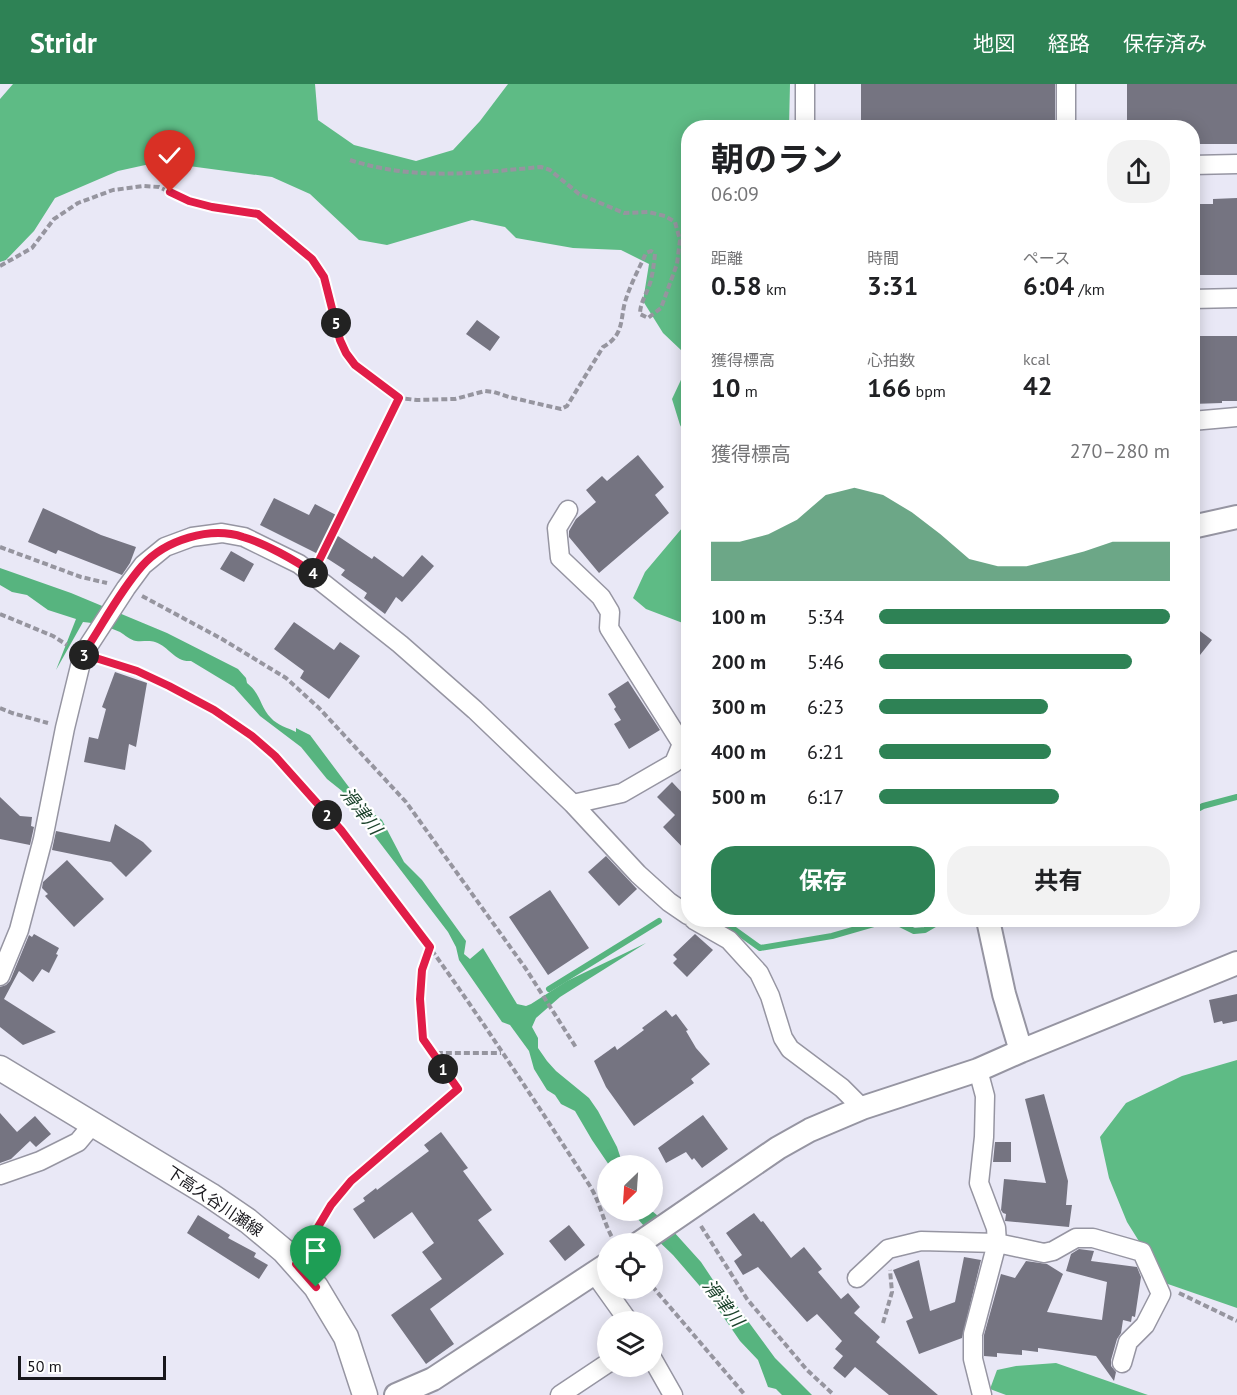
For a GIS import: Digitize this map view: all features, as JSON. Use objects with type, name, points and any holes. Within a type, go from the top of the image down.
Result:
[{"type":"main road","name":"下高久谷川瀬線","points":[[0,1068],[238,1215],[284,1251],[316,1287],[346,1337],[364,1395]]},
{"type":"street","points":[[805,120],[806,84]]},
{"type":"street","points":[[1066,84],[1066,120]]},
{"type":"street","points":[[1200,165],[1237,164]]},
{"type":"street","points":[[1200,299],[1237,298]]},
{"type":"street","points":[[1200,421],[1237,417]]},
{"type":"street","points":[[568,510],[557,528],[560,558],[601,597],[610,612],[609,628],[681,742]]},
{"type":"street","points":[[1200,525],[1237,517]]},
{"type":"street","points":[[0,976],[19,930],[43,839],[65,728],[85,652],[143,565],[165,547],[192,537],[222,533],[244,537],[299,564],[400,644],[573,804],[638,874],[681,910]]},
{"type":"street","points":[[573,804],[622,793],[681,766]]},
{"type":"street","points":[[706,927],[729,940],[759,973],[770,996],[783,1038],[790,1048],[842,1088],[862,1108]]},
{"type":"street","points":[[990,927],[1004,994],[1021,1051]]},
{"type":"street","points":[[653,1233],[778,1148],[810,1130],[862,1108],[978,1070],[1237,963]]},
{"type":"street","points":[[978,1070],[985,1096],[984,1137],[979,1183],[996,1227],[997,1243],[973,1334],[973,1359],[982,1395]]},
{"type":"street","points":[[0,1175],[40,1161],[78,1142],[93,1124]]},
{"type":"street","points":[[857,1278],[888,1249],[921,1241],[997,1243],[1044,1253],[1053,1251],[1076,1238],[1093,1238],[1142,1252],[1161,1294],[1145,1325],[1128,1342],[1122,1364]]},
{"type":"street","points":[[396,1395],[433,1379],[597,1272]]},
{"type":"street","points":[[560,1395],[597,1370]]},
{"type":"street","points":[[663,1377],[673,1395]]},
{"type":"path","points":[[0,266],[32,248],[54,219],[78,202],[113,190],[144,186],[159,187],[189,201],[258,214],[319,267],[324,277],[340,340],[355,365],[399,398],[417,400],[455,399],[484,391],[561,409],[567,406],[603,347],[613,341],[622,325],[625,302],[646,253],[651,251],[655,254],[654,266],[640,307],[640,314],[648,318],[661,308],[678,264],[680,240],[675,222],[665,216],[648,212],[624,213],[579,194],[550,170],[541,167],[434,175],[387,170],[350,160]]},
{"type":"path","points":[[313,573],[399,398]]},
{"type":"path","points":[[0,547],[124,591],[222,639],[286,678],[319,708],[406,802],[526,969],[577,1049]]},
{"type":"path","points":[[0,614],[169,686],[214,710],[252,736],[275,756],[341,830],[430,947],[592,1190],[610,1233]]},
{"type":"path","points":[[0,708],[65,728]]},
{"type":"path","points":[[296,1264],[331,1205],[351,1181],[458,1089],[423,1039],[420,999],[422,970],[430,947]]},
{"type":"path","points":[[432,1053],[502,1053]]},
{"type":"path","points":[[685,1210],[747,1299],[807,1370],[834,1395]]},
{"type":"path","points":[[883,1323],[892,1292],[888,1249]]},
{"type":"path","points":[[1159,1286],[1237,1321]]},
{"type":"path","points":[[663,1299],[745,1395]]},
{"type":"shaded area","points":[[13,84],[315,84],[318,120],[354,145],[416,161],[453,150],[480,121],[508,84],[790,84],[789,120],[681,120],[681,350],[663,333],[643,301],[649,264],[621,250],[573,248],[516,238],[505,227],[472,220],[387,245],[359,240],[310,194],[272,177],[159,162],[118,171],[55,198],[34,231],[6,260],[0,262],[0,99]]},
{"type":"shaded area","points":[[681,380],[681,427],[680,425],[672,399]]},
{"type":"shaded area","points":[[681,529],[681,622],[646,609],[633,598],[645,572]]},
{"type":"shaded area","points":[[1237,1060],[1237,1308],[1165,1283],[1127,1222],[1109,1178],[1100,1137],[1126,1103],[1182,1076]]},
{"type":"shaded area","points":[[1056,1363],[1148,1395],[1006,1395],[990,1389],[997,1370]]},
{"type":"water","name":"滑津川","points":[[0,568],[71,593],[167,633],[238,669],[271,718],[296,732],[296,728],[310,735],[363,806],[382,820],[404,862],[422,880],[466,941],[464,954],[470,959],[483,948],[517,1004],[526,1006],[531,1004],[567,981],[646,943],[560,997],[536,1018],[532,1027],[538,1038],[538,1048],[547,1061],[589,1098],[598,1111],[620,1155],[602,1155],[575,1111],[561,1104],[555,1095],[547,1090],[534,1069],[529,1051],[510,1025],[502,1022],[459,960],[456,947],[448,932],[342,791],[327,779],[301,747],[260,716],[234,687],[191,661],[176,657],[160,644],[130,639],[111,628],[83,622],[56,670],[76,619],[48,610],[27,595],[12,592],[0,585]]},
{"type":"water","name":"滑津川","points":[[640,1221],[664,1221],[701,1262],[719,1289],[731,1298],[775,1358],[812,1395],[782,1395],[776,1389],[768,1387],[758,1360],[740,1341],[711,1299],[663,1245],[663,1233],[650,1233]]},
{"type":"building","points":[[861,84],[1055,84],[1055,120],[861,120]]},
{"type":"building","points":[[1127,84],[1237,84],[1237,144],[1200,144],[1200,120],[1127,120]]},
{"type":"building","points":[[1237,198],[1237,275],[1200,275],[1200,204],[1213,204],[1213,199]]},
{"type":"building","points":[[477,320],[500,337],[490,351],[466,334]]},
{"type":"building","points":[[1200,336],[1237,336],[1237,401],[1222,401],[1222,403],[1200,404]]},
{"type":"building","points":[[638,455],[664,487],[655,495],[669,513],[599,573],[569,537],[569,531],[576,519],[596,502],[586,490],[602,476],[607,481]]},
{"type":"building","points":[[274,498],[309,515],[315,504],[336,515],[329,530],[372,559],[374,556],[403,577],[422,555],[434,566],[402,602],[396,597],[385,614],[364,598],[367,593],[341,575],[345,570],[260,525]]},
{"type":"building","points":[[43,508],[101,535],[136,547],[122,575],[58,550],[56,554],[28,542]]},
{"type":"building","points":[[231,551],[254,564],[244,582],[220,569]]},
{"type":"building","points":[[294,622],[334,650],[340,642],[360,656],[329,699],[300,678],[304,671],[274,649]]},
{"type":"building","points":[[1200,631],[1212,640],[1200,655]]},
{"type":"building","points":[[115,672],[147,683],[136,747],[129,744],[125,770],[84,762],[89,737],[98,739],[106,709],[102,707]]},
{"type":"building","points":[[628,681],[660,730],[629,749],[614,724],[621,720],[608,694]]},
{"type":"building","points":[[672,782],[681,792],[681,846],[663,827],[675,815],[657,797]]},
{"type":"building","points":[[0,797],[20,816],[32,817],[31,826],[34,827],[30,845],[0,839]]},
{"type":"building","points":[[115,824],[143,842],[152,851],[126,877],[111,862],[52,850],[56,831],[110,842]]},
{"type":"building","points":[[606,856],[637,889],[619,906],[588,872]]},
{"type":"building","points":[[67,860],[104,899],[74,927],[45,896],[48,894],[42,888],[43,882]]},
{"type":"building","points":[[550,890],[589,948],[548,975],[509,917]]},
{"type":"building","points":[[34,934],[59,948],[56,954],[58,955],[49,973],[42,969],[33,982],[19,971],[4,999],[56,1032],[23,1045],[0,1027],[0,987],[10,981],[29,935],[32,937]]},
{"type":"building","points":[[695,934],[713,950],[687,977],[673,963],[677,959],[673,955]]},
{"type":"building","points":[[1237,994],[1237,1021],[1214,1023],[1209,1000]]},
{"type":"building","points":[[666,1010],[672,1017],[676,1014],[688,1030],[686,1031],[696,1048],[710,1064],[691,1079],[694,1083],[634,1126],[606,1087],[594,1061],[615,1046],[617,1050]]},
{"type":"building","points":[[1044,1094],[1068,1181],[1066,1205],[1072,1205],[1069,1227],[1005,1221],[1006,1214],[1001,1210],[1004,1179],[1046,1183],[1025,1099]]},
{"type":"building","points":[[0,1113],[17,1132],[35,1116],[51,1134],[36,1147],[30,1141],[11,1159],[0,1163]]},
{"type":"building","points":[[703,1115],[728,1149],[702,1168],[686,1152],[666,1163],[658,1148]]},
{"type":"building","points":[[441,1132],[468,1168],[463,1171],[492,1210],[478,1220],[504,1254],[430,1309],[454,1344],[426,1364],[391,1315],[442,1279],[422,1252],[434,1243],[412,1212],[374,1239],[353,1209],[365,1201],[363,1198],[376,1188],[377,1190],[429,1151],[424,1145]]},
{"type":"building","points":[[995,1142],[1011,1142],[1011,1162],[993,1162]]},
{"type":"building","points":[[754,1213],[761,1222],[763,1221],[791,1258],[804,1247],[822,1269],[818,1272],[841,1299],[848,1293],[860,1307],[854,1313],[880,1337],[876,1342],[938,1395],[889,1395],[855,1367],[845,1378],[833,1368],[843,1356],[835,1349],[842,1341],[817,1314],[807,1322],[758,1267],[743,1275],[734,1261],[742,1255],[726,1233]]},
{"type":"building","points":[[198,1215],[230,1235],[228,1238],[256,1253],[254,1257],[268,1265],[259,1279],[187,1233]]},
{"type":"building","points":[[569,1225],[585,1245],[565,1261],[549,1241]]},
{"type":"building","points":[[1079,1249],[1094,1251],[1091,1261],[1137,1267],[1141,1277],[1135,1317],[1132,1316],[1131,1322],[1123,1320],[1121,1333],[1111,1360],[1111,1366],[1116,1372],[1114,1381],[1096,1356],[1038,1348],[1038,1352],[1022,1350],[1022,1355],[997,1353],[997,1357],[984,1356],[984,1335],[1001,1274],[1015,1278],[1026,1261],[1047,1264],[1063,1274],[1047,1312],[1102,1320],[1107,1282],[1066,1271],[1071,1254]]},
{"type":"building","points":[[964,1257],[981,1260],[962,1338],[919,1354],[906,1321],[913,1318],[893,1270],[919,1260],[930,1311],[955,1302]]},
{"type":"waterway","points":[[1200,808],[1237,797]]},
{"type":"waterway","points":[[549,989],[659,921]]},
{"type":"waterway","points":[[731,927],[760,948],[832,936],[863,927]]},
{"type":"waterway","points":[[906,927],[914,931],[930,927]]},
{"type":"route","points":[[170,192],[189,201],[212,207],[258,214],[312,259],[324,277],[340,340],[346,353],[355,365],[399,398],[313,573],[244,537],[222,533],[192,537],[165,547],[143,565],[83,654],[137,671],[169,686],[214,710],[252,736],[275,756],[341,830],[430,947],[422,970],[420,999],[423,1039],[458,1089],[351,1181],[331,1205],[296,1264],[316,1287]]}]
